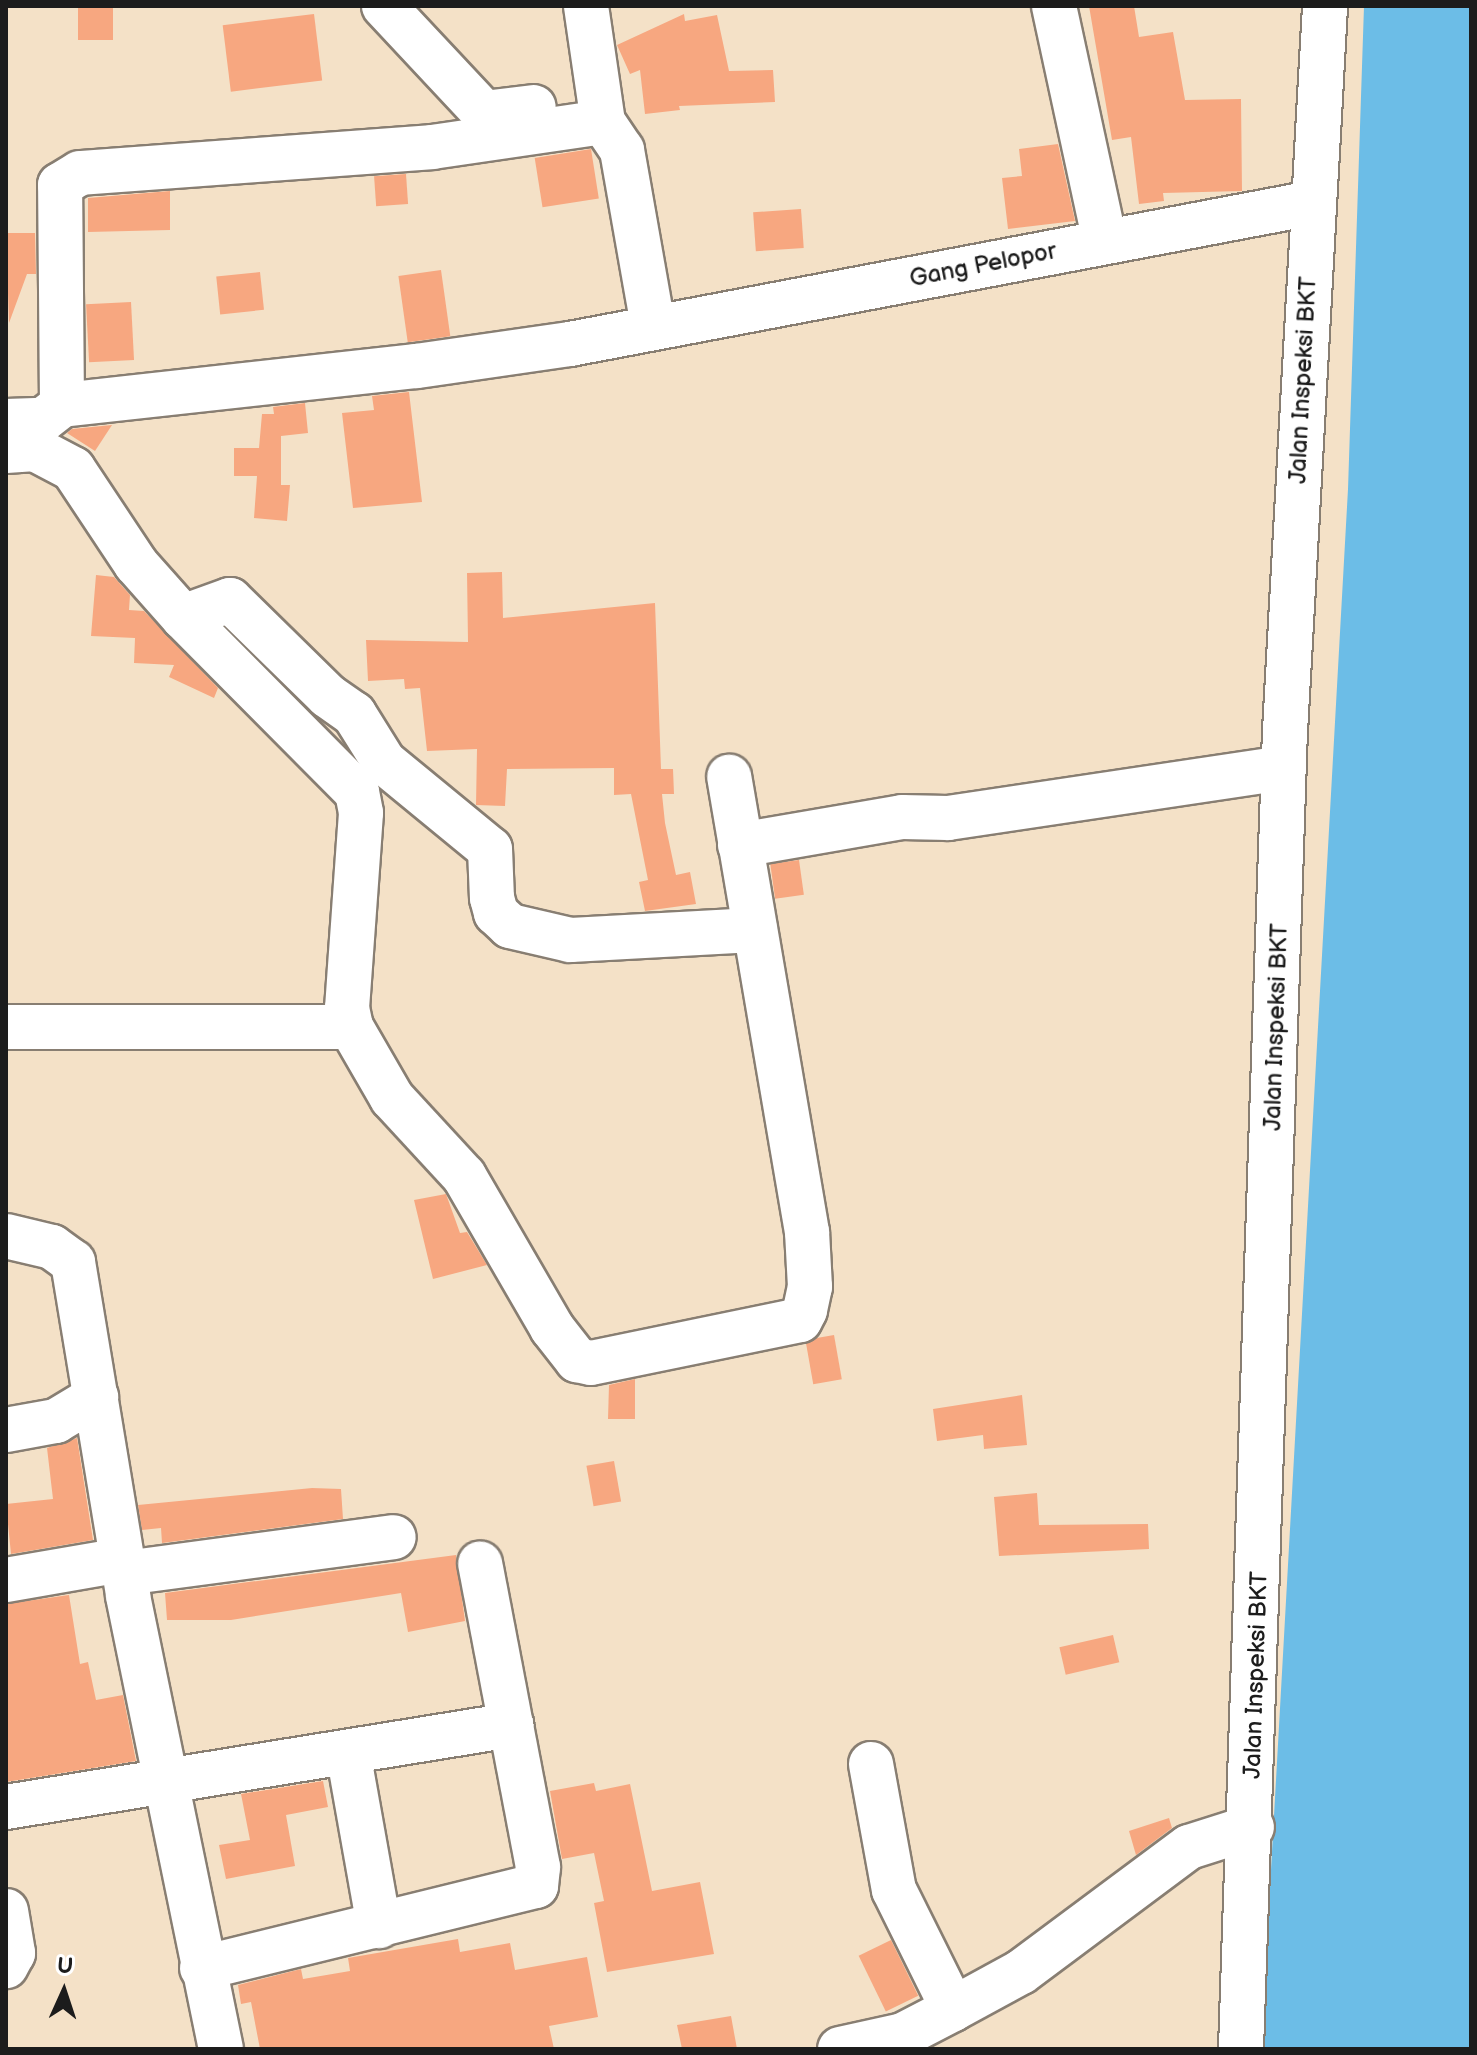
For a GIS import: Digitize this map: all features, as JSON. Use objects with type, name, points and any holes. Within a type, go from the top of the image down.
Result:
[{"type":"street","points":[[384,6],[484,113],[560,103],[575,106],[596,122],[622,150],[653,326]]},
{"type":"street","points":[[586,6],[596,122]]},
{"type":"street","points":[[1054,6],[1105,242]]},
{"type":"street","name":"Jalan Inspeksi BKT","points":[[1241,2049],[1252,1827],[1283,768],[1324,6]]},
{"type":"street","points":[[62,405],[59,221],[60,185],[68,176],[221,159],[432,147],[596,122]]},
{"type":"street","name":"Gang Pelopor","points":[[6,421],[43,420],[62,405],[491,357],[1312,203]]},
{"type":"street","points":[[6,451],[35,449],[73,469],[136,564],[183,617],[357,792],[361,813],[347,1008],[351,1027],[392,1098],[464,1176],[552,1328],[577,1360],[591,1363],[800,1320],[810,1287],[807,1232],[729,777]]},
{"type":"street","points":[[183,617],[230,600],[328,696],[354,714],[384,762],[490,849],[492,898],[496,913],[510,926],[570,940],[755,930]]},
{"type":"street","points":[[740,845],[902,817],[948,818],[1283,768]]},
{"type":"street","points":[[6,1027],[351,1027]]},
{"type":"street","points":[[6,1236],[52,1247],[73,1262],[124,1567],[202,1968],[221,2049]]},
{"type":"street","points":[[6,1430],[56,1421],[96,1397]]},
{"type":"street","points":[[6,1580],[394,1537]]},
{"type":"street","points":[[202,1968],[536,1886],[538,1867],[480,1564]]},
{"type":"street","points":[[6,1807],[511,1725]]},
{"type":"street","points":[[348,1752],[379,1926]]},
{"type":"street","points":[[871,1764],[894,1890],[953,2009]]},
{"type":"street","points":[[840,2049],[903,2035],[953,2009],[1021,1972],[1189,1847],[1252,1827]]},
{"type":"street","points":[[6,1911],[13,1953],[6,1966]]},
{"type":"water","points":[[1364,6],[1471,6],[1471,2049],[1261,2049],[1348,489]]},
{"type":"building","points":[[78,6],[113,6],[113,40],[78,40]]},
{"type":"building","points":[[1089,6],[1134,6],[1139,37],[1173,32],[1185,100],[1241,99],[1242,191],[1163,193],[1164,201],[1139,204],[1131,137],[1112,140]]},
{"type":"building","points":[[314,14],[322,81],[231,92],[223,25]]},
{"type":"building","points":[[684,14],[685,21],[717,15],[729,71],[773,70],[775,102],[679,106],[680,110],[645,114],[640,70],[630,74],[617,45]]},
{"type":"building","points":[[1058,144],[1075,221],[1008,229],[1002,178],[1022,176],[1019,149]]},
{"type":"building","points":[[591,149],[599,198],[543,207],[535,158]]},
{"type":"building","points":[[406,174],[408,204],[376,206],[374,176]]},
{"type":"building","points":[[170,191],[170,230],[88,232],[88,198]]},
{"type":"building","points":[[801,209],[804,248],[756,251],[753,212]]},
{"type":"building","points":[[6,233],[35,233],[36,274],[27,274],[9,323]]},
{"type":"building","points":[[441,270],[450,336],[408,342],[398,276]]},
{"type":"building","points":[[260,272],[264,310],[220,314],[216,277]]},
{"type":"building","points":[[131,302],[134,360],[89,362],[86,304]]},
{"type":"building","points":[[409,392],[422,502],[353,508],[342,413],[374,410],[372,396]]},
{"type":"building","points":[[305,403],[308,433],[281,436],[281,485],[290,485],[287,521],[254,518],[257,476],[234,476],[234,448],[259,448],[262,414],[274,414],[273,407]]},
{"type":"building","points":[[112,425],[95,451],[67,433],[72,429]]},
{"type":"building","points":[[502,572],[503,618],[655,603],[661,769],[673,769],[674,794],[662,794],[665,823],[676,875],[690,872],[696,904],[645,911],[639,882],[648,880],[631,794],[614,795],[614,768],[507,769],[505,806],[476,805],[477,749],[427,751],[420,688],[405,689],[404,679],[368,681],[366,640],[468,642],[467,573]]},
{"type":"building","points":[[96,575],[114,577],[130,595],[129,610],[144,611],[218,688],[214,698],[169,677],[174,665],[134,663],[135,638],[91,636]]},
{"type":"building","points":[[799,860],[804,895],[775,899],[770,864]]},
{"type":"building","points":[[446,1194],[460,1233],[467,1232],[487,1265],[433,1279],[414,1200]]},
{"type":"building","points":[[834,1335],[842,1379],[813,1384],[805,1340]]},
{"type":"building","points":[[635,1379],[635,1419],[608,1419],[609,1385]]},
{"type":"building","points":[[1022,1395],[1027,1445],[984,1449],[983,1435],[937,1441],[933,1409]]},
{"type":"building","points":[[77,1438],[93,1540],[11,1554],[6,1504],[53,1499],[47,1448]]},
{"type":"building","points":[[614,1461],[621,1501],[594,1506],[586,1466]]},
{"type":"building","points":[[312,1488],[341,1489],[343,1519],[162,1543],[161,1528],[142,1530],[138,1505]]},
{"type":"building","points":[[1037,1493],[1039,1525],[1148,1524],[1149,1549],[999,1556],[994,1497]]},
{"type":"building","points":[[456,1555],[465,1621],[408,1632],[401,1593],[231,1620],[167,1620],[165,1593]]},
{"type":"building","points":[[69,1595],[80,1664],[88,1662],[96,1700],[123,1695],[136,1761],[6,1782],[6,1604]]},
{"type":"building","points":[[1113,1635],[1119,1662],[1066,1675],[1059,1647]]},
{"type":"building","points":[[323,1781],[328,1807],[286,1815],[295,1866],[226,1879],[219,1845],[250,1840],[241,1794]]},
{"type":"building","points":[[594,1783],[596,1791],[630,1784],[652,1891],[700,1882],[714,1954],[607,1972],[594,1903],[604,1901],[594,1853],[562,1859],[550,1791]]},
{"type":"building","points":[[1169,1818],[1172,1828],[1136,1855],[1129,1831]]},
{"type":"building","points":[[458,1939],[460,1952],[510,1943],[515,1970],[587,1957],[598,2017],[549,2026],[554,2049],[260,2049],[251,2002],[241,2004],[238,1985],[301,1969],[303,1979],[350,1971],[348,1958]]},
{"type":"building","points":[[891,1940],[918,1996],[886,2012],[859,1956]]},
{"type":"building","points":[[731,2016],[737,2049],[682,2049],[677,2025]]}]
